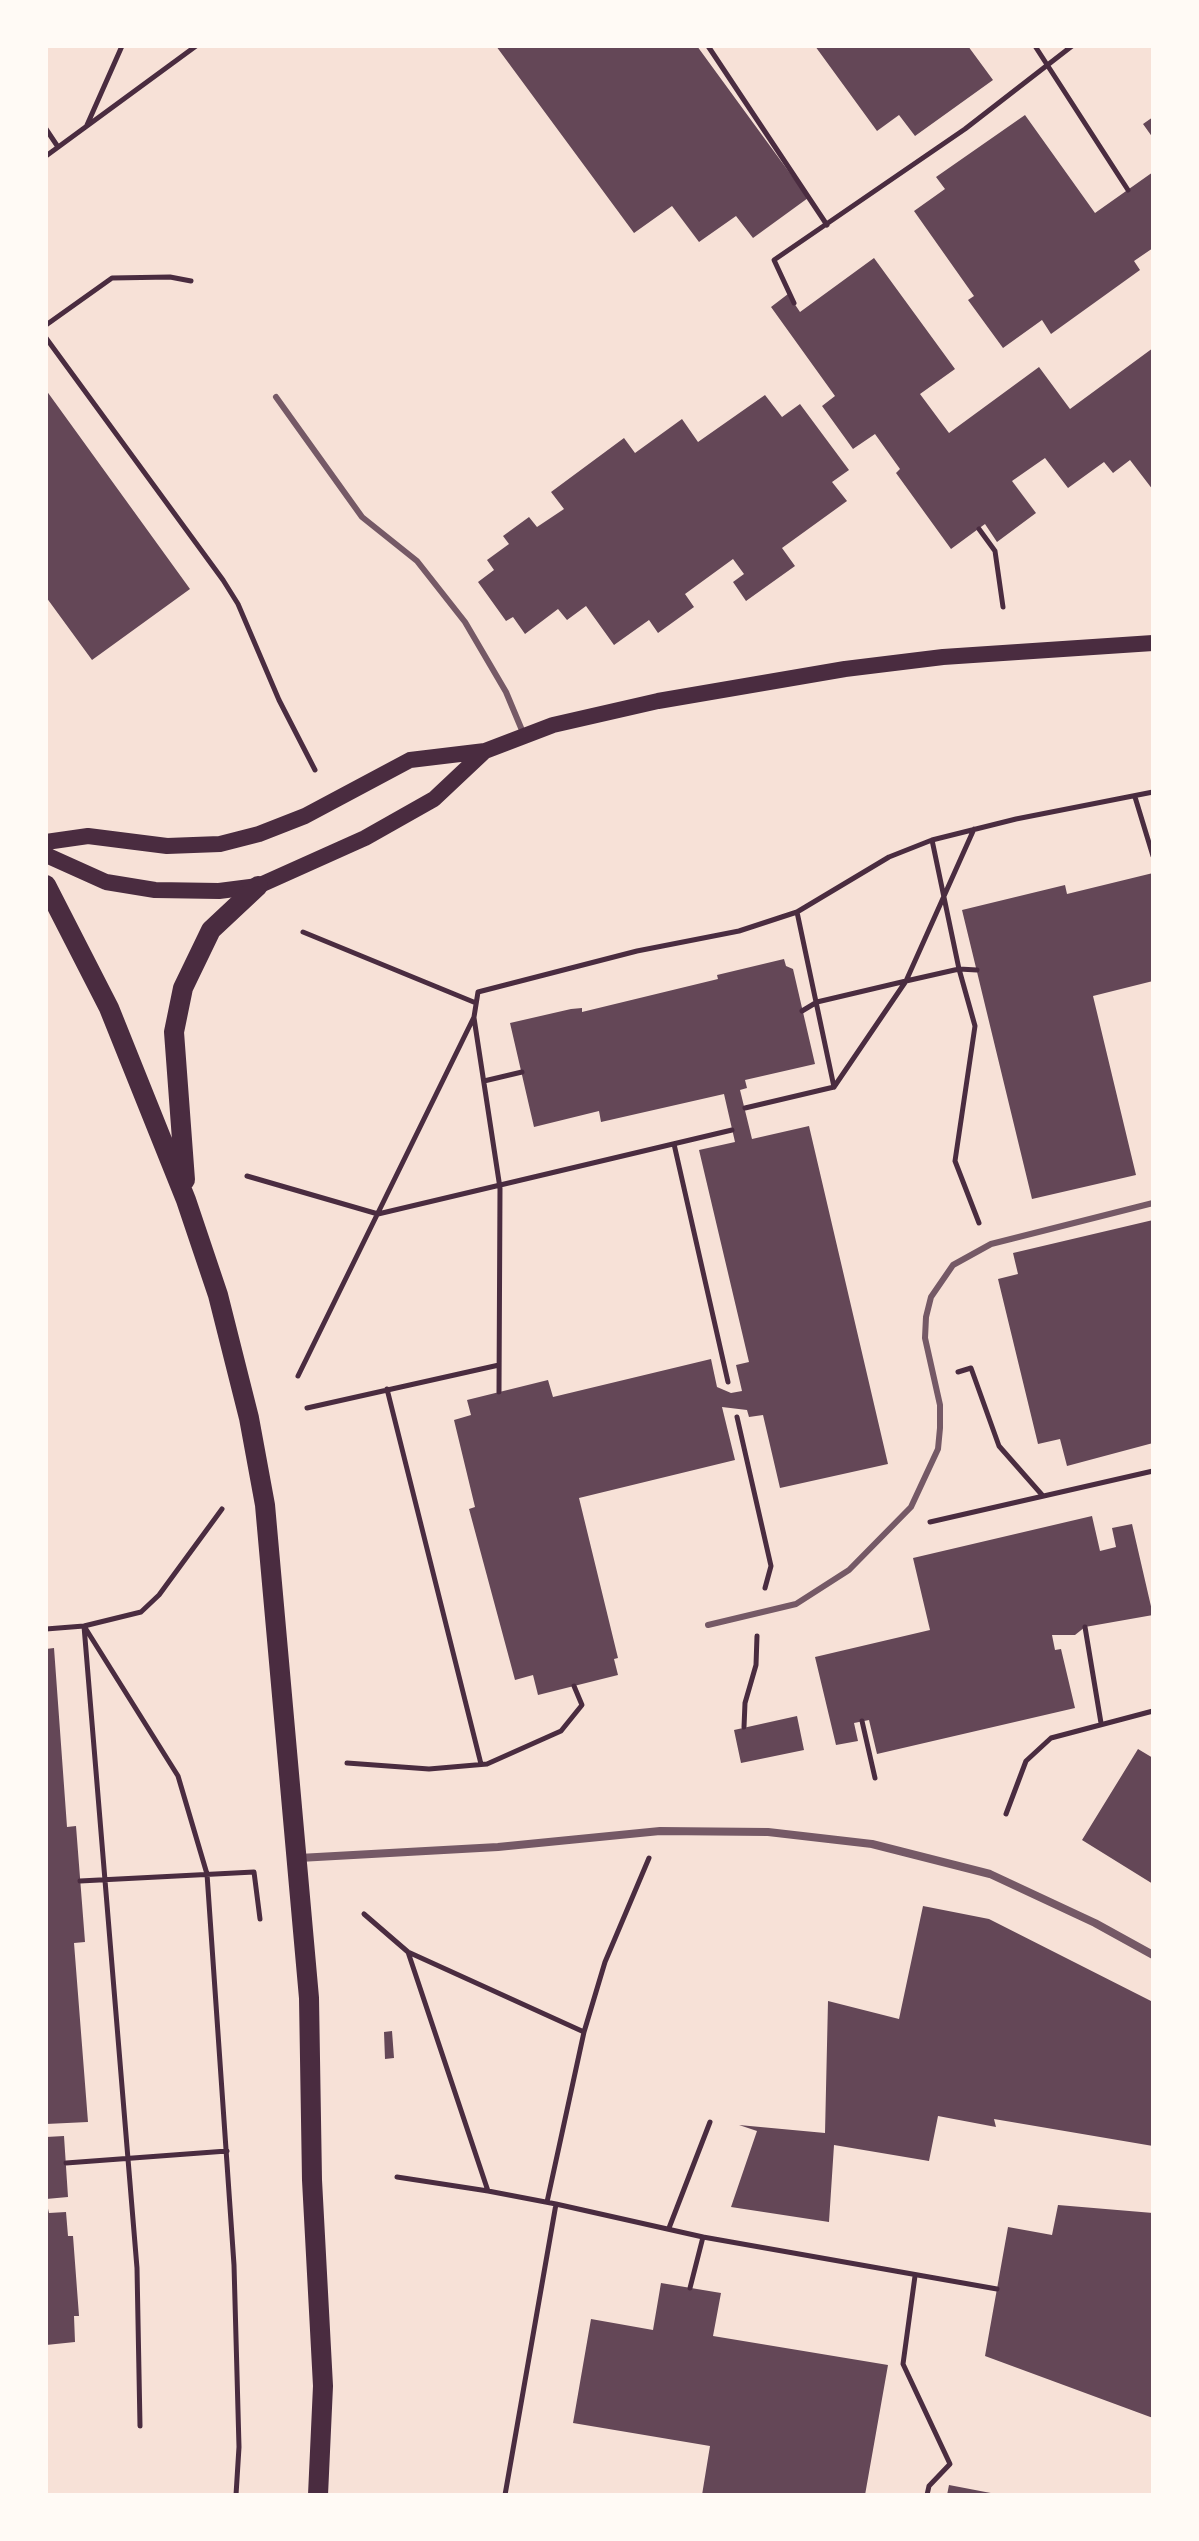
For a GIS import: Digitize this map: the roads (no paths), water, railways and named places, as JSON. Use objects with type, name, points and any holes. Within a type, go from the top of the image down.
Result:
[{"type":"main road","points":[[46,842],[88,836],[167,846],[220,844],[259,834],[305,816],[410,760],[485,751],[524,735],[658,701],[845,669],[943,657],[1153,643]]},
{"type":"main road","points":[[46,855],[106,882],[155,890],[219,891],[258,886],[365,838],[434,799],[485,751]]},
{"type":"main road","points":[[46,885],[109,1008],[186,1200],[218,1295],[249,1418],[265,1505],[299,1858],[309,1998],[312,2180],[323,2386],[318,2495]]},
{"type":"main road","points":[[186,1200],[174,1032],[183,988],[211,930],[258,886]]},
{"type":"street","points":[[299,1858],[498,1847],[660,1831],[763,1831],[872,1844],[990,1874],[1095,1923],[1153,1955]]},
{"type":"lane","points":[[276,397],[362,517],[417,561],[465,622],[506,692],[524,735]]},
{"type":"lane","points":[[708,1625],[796,1604],[849,1570],[911,1507],[938,1449],[940,1405],[925,1338],[931,1297],[953,1265],[970,1252],[991,1244],[1153,1203]]}]
